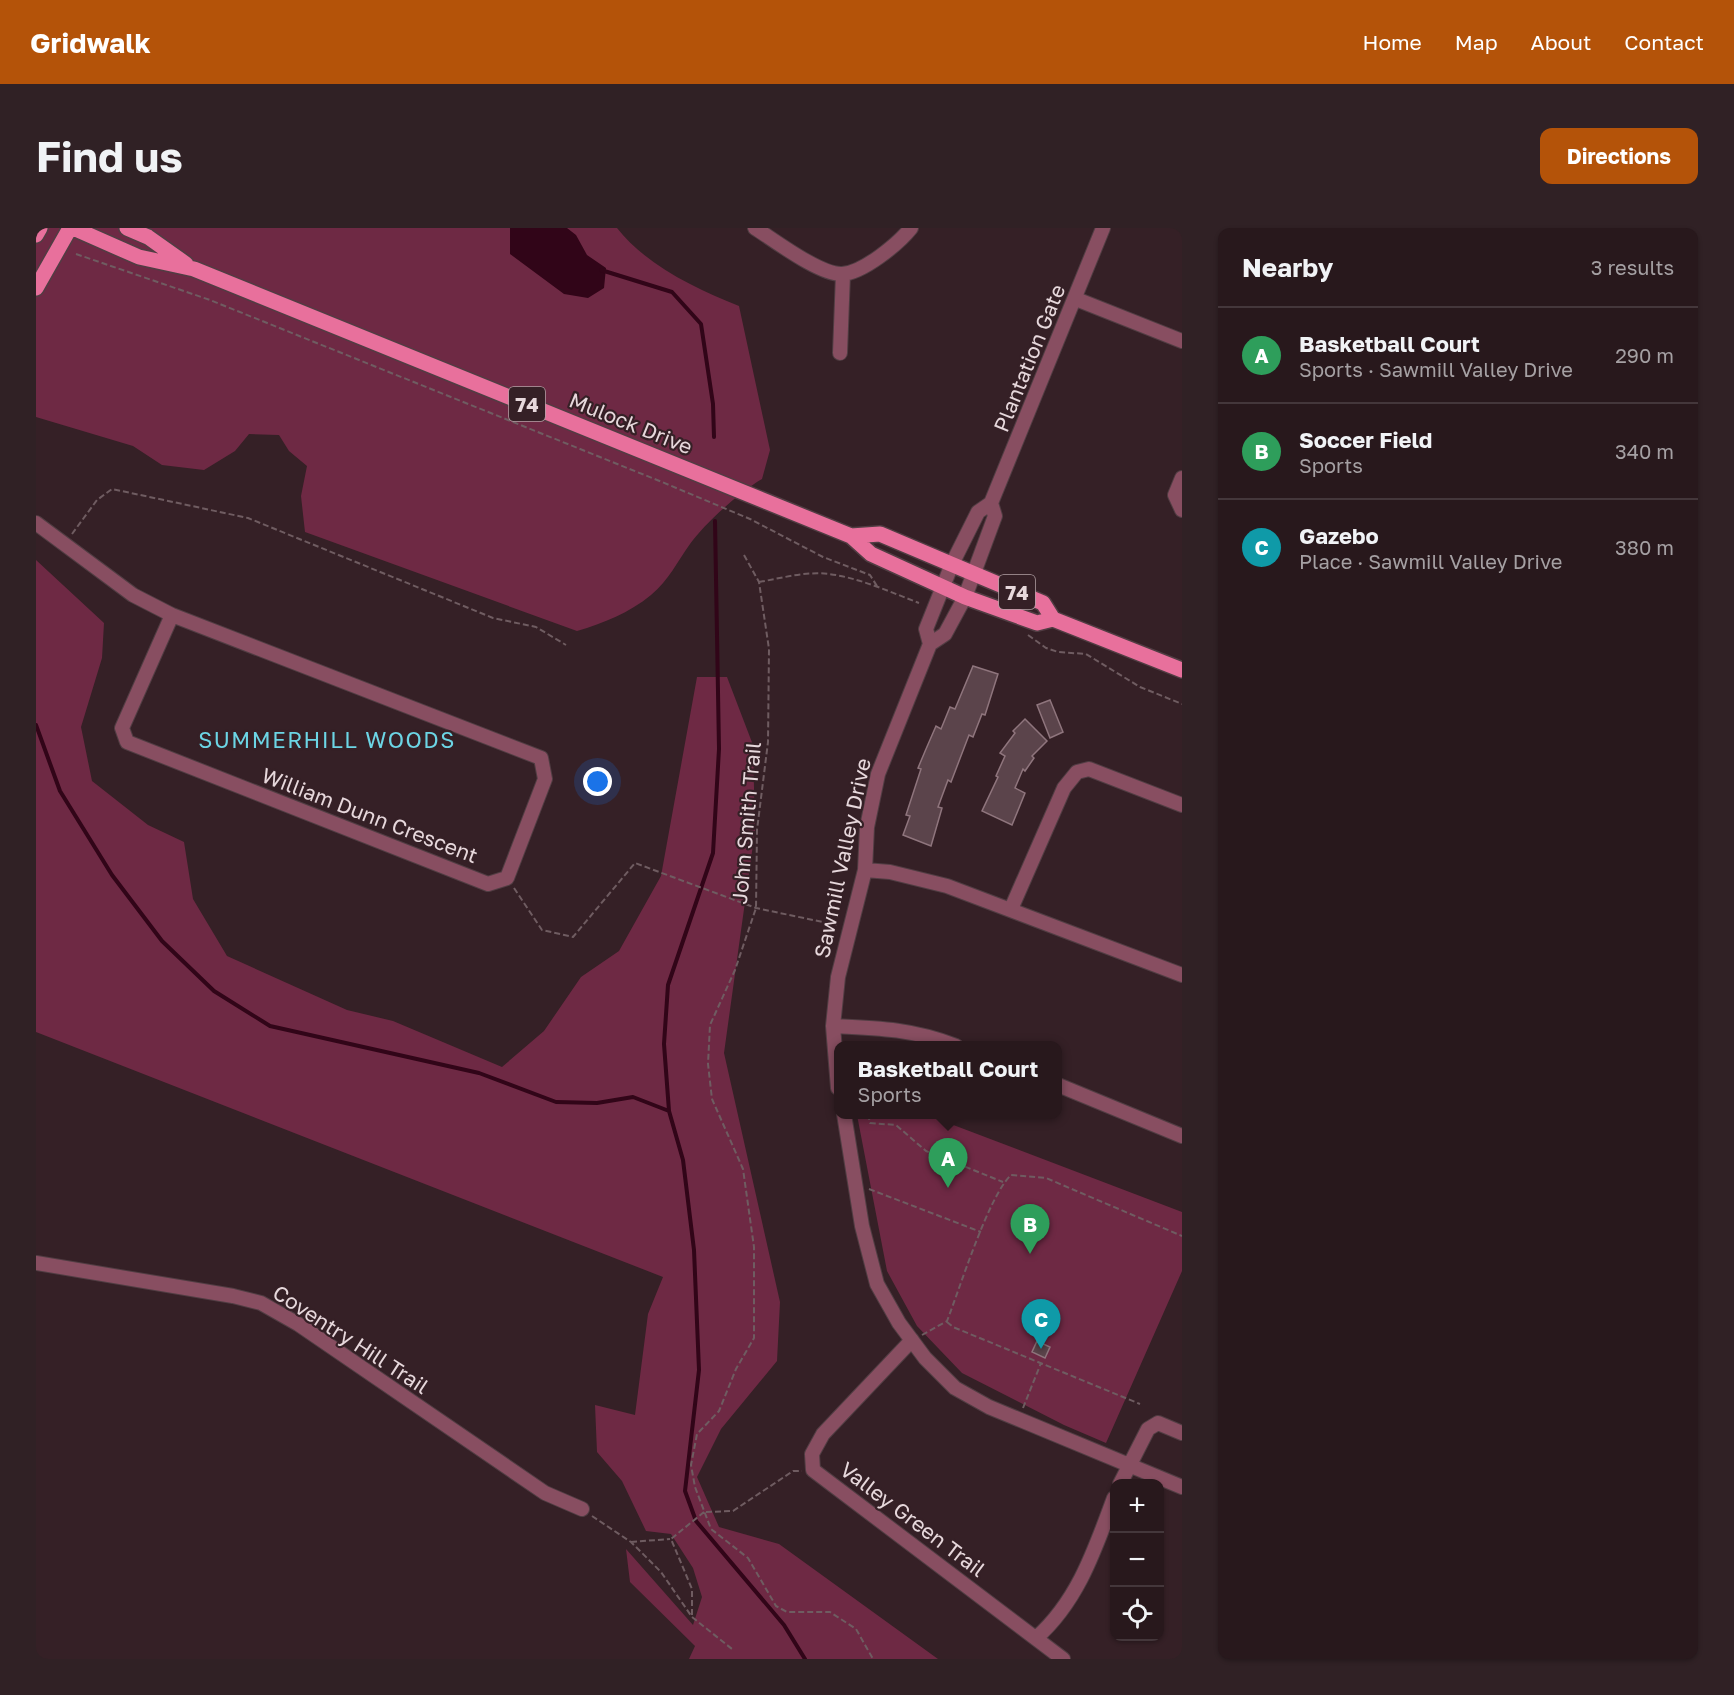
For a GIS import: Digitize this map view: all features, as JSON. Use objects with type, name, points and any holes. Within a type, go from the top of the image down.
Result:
[{"type":"main road","points":[[36,235],[40,228]]},
{"type":"main road","points":[[36,288],[71,228]]},
{"type":"main road","name":"Mulock Drive","points":[[71,228],[139,257],[194,269],[851,536],[871,554],[965,597],[1037,623],[1053,619],[1182,670]]},
{"type":"main road","name":"Mulock Drive","points":[[127,228],[148,237],[194,269]]},
{"type":"main road","name":"Mulock Drive","points":[[851,536],[880,534],[1043,603],[1053,619]]},
{"type":"street","points":[[755,228],[832,273],[843,274],[870,262],[911,228]]},
{"type":"street","name":"Plantation Gate","points":[[952,564],[978,512],[991,503],[1103,228]]},
{"type":"street","points":[[840,353],[843,274]]},
{"type":"street","points":[[1076,299],[1182,341]]},
{"type":"street","points":[[1182,478],[1175,495],[1182,510]]},
{"type":"street","name":"Plantation Gate","points":[[965,597],[995,516],[991,503]]},
{"type":"street","points":[[36,523],[133,595],[172,615],[541,758],[544,779],[507,878]]},
{"type":"street","name":"Sawmill Valley Drive","points":[[930,644],[926,629],[952,564]]},
{"type":"street","name":"Sawmill Valley Drive","points":[[834,1041],[833,1026],[838,977],[865,870],[867,827],[878,774],[930,644],[945,634],[965,597]]},
{"type":"street","name":"William Dunn Crescent","points":[[172,615],[122,728],[127,742],[488,884],[507,878]]},
{"type":"street","points":[[1011,909],[1064,788],[1077,772],[1089,769],[1182,805]]},
{"type":"street","points":[[865,870],[916,878],[1011,909],[1182,975]]},
{"type":"street","points":[[833,1026],[891,1028],[925,1034],[943,1041]]},
{"type":"street","points":[[1062,1087],[1182,1136]]},
{"type":"street","points":[[845,1119],[862,1226],[877,1284],[912,1340],[955,1388],[981,1402],[1182,1487]]},
{"type":"street","name":"Coventry Hill Trail","points":[[36,1263],[261,1303],[298,1324],[545,1493],[582,1509]]},
{"type":"street","name":"Valley Green Trail","points":[[912,1340],[823,1434],[812,1454],[813,1470],[1064,1659]]},
{"type":"street","points":[[1122,1479],[1148,1429],[1158,1423],[1182,1433]]},
{"type":"street","points":[[1036,1638],[1071,1599],[1089,1564],[1110,1509]]},
{"type":"path","points":[[76,254],[210,300],[673,486],[750,519],[823,557],[870,575],[877,586]]},
{"type":"path","points":[[65,543],[97,500],[112,489],[248,518],[493,618],[536,627],[566,645]]},
{"type":"path","name":"John Smith Trail","points":[[744,555],[759,582],[769,649],[768,742],[757,830],[756,908],[735,970],[710,1025],[708,1064],[712,1099],[742,1169],[754,1247],[754,1338],[736,1369],[719,1411],[698,1434],[691,1465],[704,1512],[711,1528],[748,1558],[776,1606],[787,1612],[830,1612],[856,1629],[873,1659]]},
{"type":"path","points":[[759,582],[808,574],[830,574],[877,586],[919,603]]},
{"type":"path","points":[[1026,633],[1046,648],[1058,652],[1086,654],[1140,687],[1182,704]]},
{"type":"path","points":[[507,878],[542,930],[573,937],[635,863],[756,908],[850,930]]},
{"type":"path","points":[[869,1119],[870,1123],[896,1125],[926,1151],[1003,1182]]},
{"type":"path","points":[[912,1340],[947,1322],[981,1232],[1003,1182],[1011,1175],[1046,1178],[1182,1236]]},
{"type":"path","points":[[855,1184],[981,1232]]},
{"type":"path","points":[[947,1322],[953,1327],[1140,1404]]},
{"type":"path","points":[[1022,1410],[1041,1363]]},
{"type":"path","points":[[630,1542],[670,1539],[704,1512],[733,1511],[793,1471],[813,1470]]},
{"type":"path","points":[[582,1509],[630,1542],[661,1572],[692,1617],[732,1649]]},
{"type":"path","points":[[670,1539],[692,1589],[692,1617]]},
{"type":"shaded area","points":[[36,228],[617,228],[642,253],[657,264],[689,284],[739,306],[770,450],[762,479],[714,517],[690,544],[668,577],[651,595],[616,617],[577,631],[305,532],[301,496],[307,466],[289,451],[279,435],[249,434],[235,451],[204,470],[162,465],[133,446],[36,417]]},
{"type":"shaded area","points":[[510,228],[567,228],[576,235],[587,255],[606,268],[604,288],[588,298],[564,294],[510,254]]},
{"type":"shaded area","points":[[36,560],[104,623],[102,658],[81,727],[92,781],[148,825],[184,842],[193,899],[227,956],[347,1010],[393,1021],[502,1067],[544,1031],[581,977],[619,951],[661,876],[697,677],[727,677],[753,745],[755,830],[724,1053],[780,1302],[777,1361],[721,1429],[697,1477],[719,1527],[779,1544],[938,1659],[689,1659],[695,1646],[630,1582],[626,1549],[693,1625],[702,1597],[693,1568],[671,1534],[646,1531],[622,1481],[597,1452],[595,1405],[635,1415],[648,1314],[663,1277],[36,1032]]},
{"type":"shaded area","points":[[858,1119],[938,1119],[1182,1212],[1182,1271],[1106,1443],[1064,1425],[962,1373],[917,1326],[887,1271]]},
{"type":"building","points":[[973,666],[998,674],[985,715],[982,714],[973,737],[969,735],[951,782],[948,780],[938,807],[942,808],[931,846],[903,835],[910,816],[906,815],[921,769],[918,768],[936,726],[941,729],[950,707],[955,709]]},
{"type":"building","points":[[1050,700],[1063,732],[1050,738],[1037,705]]},
{"type":"building","points":[[1025,719],[1047,741],[1032,756],[1034,758],[1025,771],[1023,769],[1015,788],[1025,793],[1012,825],[982,811],[1005,756],[1000,753],[1015,733],[1013,731]]},
{"type":"building","points":[[1037,1341],[1050,1347],[1045,1358],[1032,1352]]},
{"type":"waterway","points":[[601,270],[672,292],[701,324],[713,404],[714,437]]},
{"type":"waterway","points":[[715,521],[719,749],[713,853],[668,985],[664,1044],[669,1111],[683,1160],[694,1250],[699,1370],[685,1491],[696,1521],[784,1625],[805,1659]]},
{"type":"waterway","points":[[36,725],[60,791],[112,875],[162,941],[214,991],[270,1026],[479,1073],[556,1102],[597,1103],[633,1097],[669,1111]]},
{"type":"place","name":"Basketball Court","points":[[948,1188]]},
{"type":"place","name":"Soccer Field","points":[[1030,1254]]},
{"type":"place","name":"Gazebo","points":[[1041,1349]]},
{"type":"district","name":"SUMMERHILL WOODS","points":[[327,739]]}]
